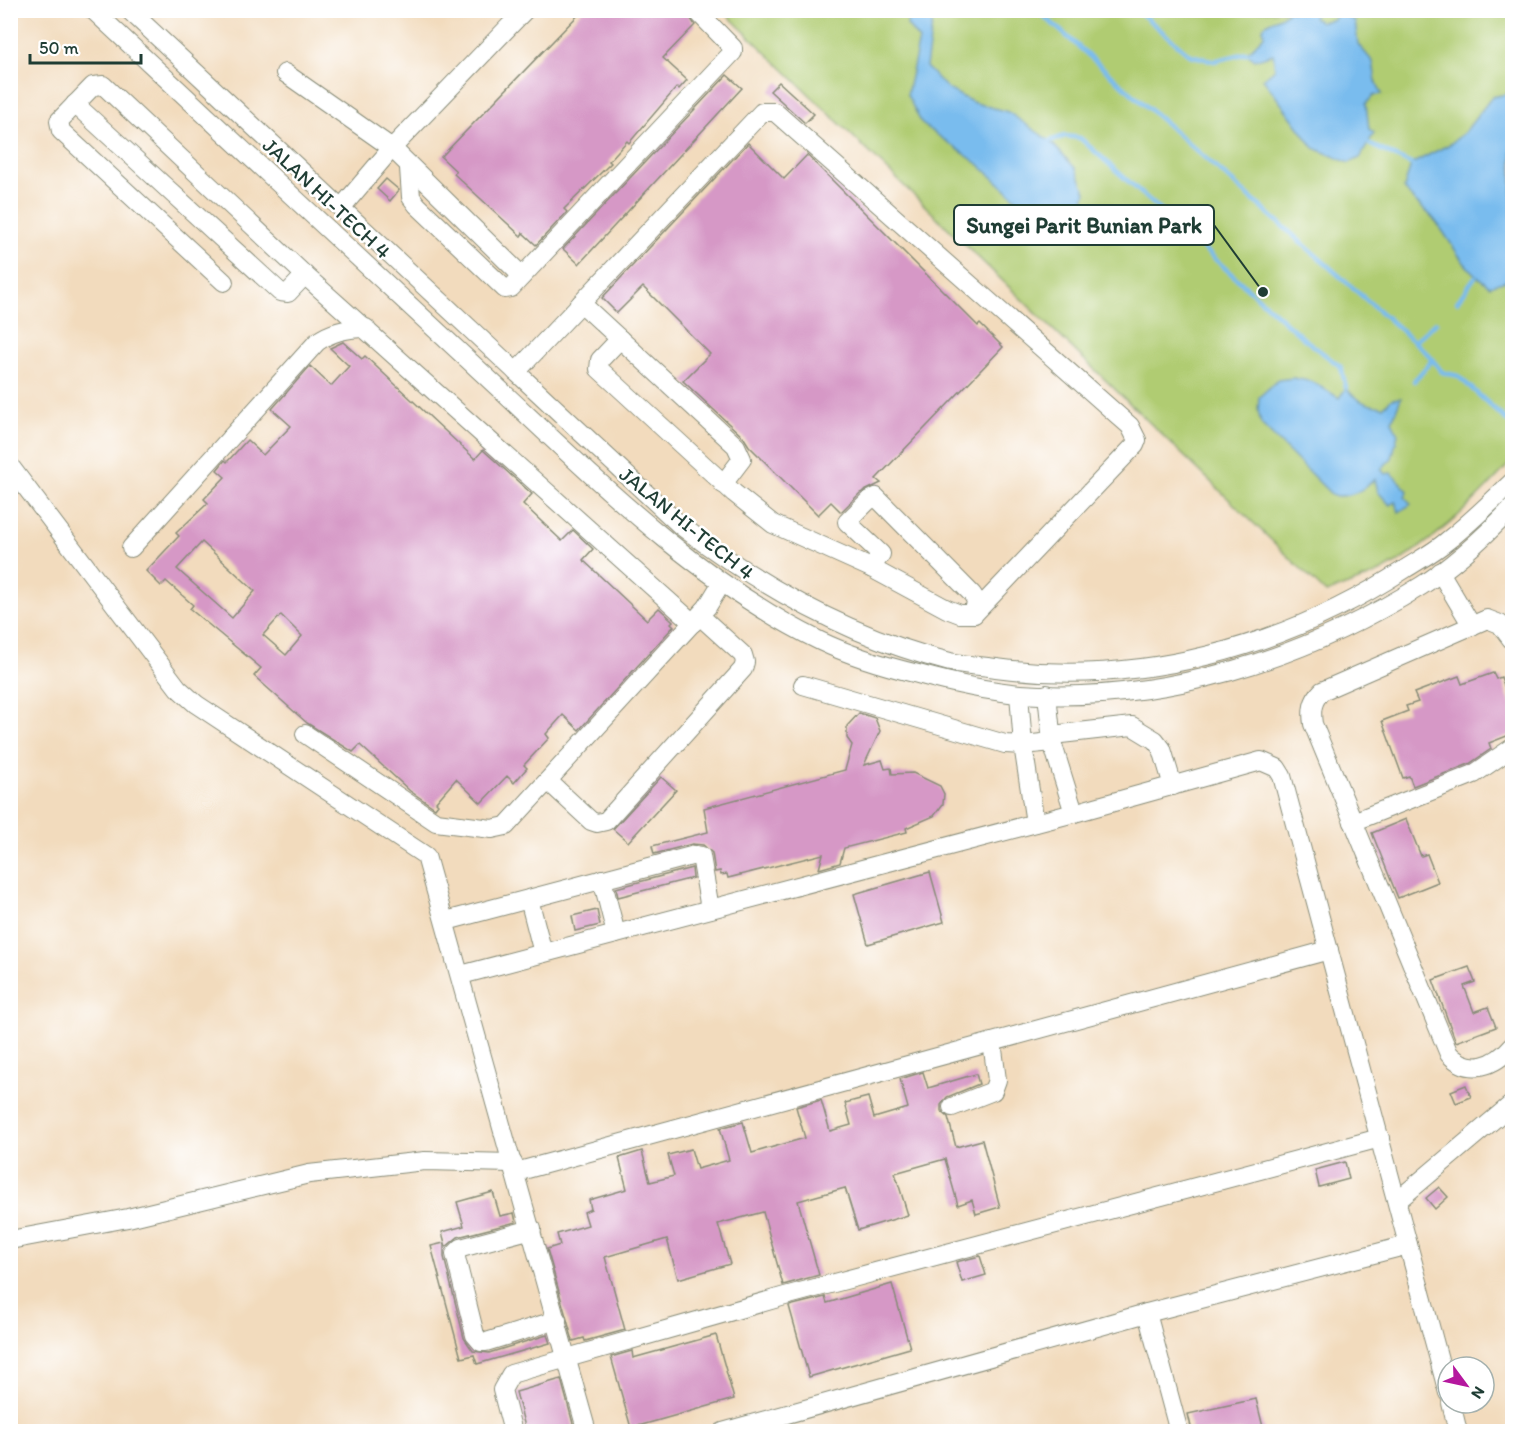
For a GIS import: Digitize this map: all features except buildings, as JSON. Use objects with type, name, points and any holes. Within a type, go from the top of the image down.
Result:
[{"type":"street","name":"JALAN HI-TECH 4","points":[[93,10],[597,480],[721,584],[821,642],[880,664],[947,682],[1019,693],[1124,692],[1185,682],[1259,663],[1322,640],[1424,585],[1479,541],[1512,508]]},
{"type":"street","name":"JALAN HI-TECH 4","points":[[129,10],[680,525],[727,561],[780,594],[882,641],[952,662],[1022,672],[1075,674],[1141,670],[1218,654],[1277,635],[1327,614],[1385,582],[1446,542],[1512,482]]},
{"type":"street","points":[[342,207],[392,148],[525,10]]},
{"type":"street","points":[[285,72],[392,148],[409,168],[522,276],[733,52],[733,48],[696,10]]},
{"type":"street","points":[[224,282],[61,131],[59,121],[93,86],[103,85],[305,275],[697,619],[743,655],[745,662],[742,669],[606,821],[597,823],[591,820],[548,781]]},
{"type":"street","points":[[75,104],[280,292],[288,293],[305,275]]},
{"type":"street","points":[[516,372],[762,112],[775,112],[1136,434],[1135,446],[974,614],[960,614],[871,568],[773,524],[723,484],[599,369],[600,360],[620,339]]},
{"type":"street","points":[[581,303],[736,446],[742,459],[723,484]]},
{"type":"street","points":[[131,548],[317,342],[328,334],[366,328]]},
{"type":"street","points":[[10,466],[178,688],[196,704],[426,856],[587,1431]]},
{"type":"street","points":[[871,568],[881,554],[847,522],[868,501],[876,497],[972,594],[976,600],[974,614]]},
{"type":"street","points":[[1440,572],[1472,626]]},
{"type":"street","points":[[305,734],[436,822],[492,829],[506,826],[697,619],[721,584]]},
{"type":"street","points":[[1512,640],[1500,624],[1487,619],[1322,691],[1315,699],[1313,724],[1449,1054],[1467,1065],[1479,1067],[1493,1064],[1512,1046]]},
{"type":"street","points":[[803,685],[1005,744],[1023,745],[1052,738],[1132,726],[1155,740],[1162,749],[1173,786]]},
{"type":"street","points":[[1019,693],[1023,745],[1035,823]]},
{"type":"street","points":[[1047,694],[1052,738],[1074,813]]},
{"type":"street","points":[[1353,822],[1474,774],[1512,748]]},
{"type":"street","points":[[461,975],[1074,813],[1261,761],[1277,768],[1282,776],[1438,1355]]},
{"type":"street","points":[[446,921],[699,855],[710,909]]},
{"type":"street","points":[[602,879],[616,934]]},
{"type":"street","points":[[529,899],[543,953]]},
{"type":"street","points":[[10,1240],[128,1218],[309,1174],[425,1161],[515,1168],[1329,950]]},
{"type":"street","points":[[952,1107],[993,1091],[997,1080],[992,1042]]},
{"type":"street","points":[[1397,1202],[1512,1104]]},
{"type":"street","points":[[513,1431],[502,1389],[510,1374],[785,1296],[1380,1138]]},
{"type":"street","points":[[532,1229],[461,1248],[455,1254],[475,1335],[481,1342],[486,1342],[557,1320]]},
{"type":"street","points":[[723,1431],[1147,1313],[1408,1245]]},
{"type":"street","points":[[1147,1313],[1179,1431]]},
{"type":"street","points":[[1454,1415],[1458,1431]]},
{"type":"green space","points":[[723,11],[1512,11],[1512,461],[1467,507],[1418,549],[1382,571],[1326,593]]},
{"type":"water","points":[[909,11],[934,11],[926,67],[948,89],[972,102],[1008,112],[1050,141],[1076,169],[1086,192],[1081,212],[1071,218],[1053,219],[1030,211],[977,163],[922,124],[907,95],[919,40],[907,25]]},
{"type":"water","points":[[1288,11],[1317,11],[1313,17],[1320,22],[1334,19],[1339,13],[1355,21],[1358,44],[1373,62],[1376,81],[1382,94],[1373,96],[1366,104],[1369,129],[1374,133],[1360,158],[1349,163],[1314,148],[1263,79],[1275,69],[1273,54],[1254,60],[1247,53],[1264,36],[1263,27]]},
{"type":"water","points":[[1512,93],[1512,279],[1490,286],[1471,271],[1433,218],[1404,188],[1411,164],[1450,144],[1465,132],[1492,97]]},
{"type":"water","points":[[1294,378],[1313,382],[1339,398],[1346,388],[1358,399],[1377,406],[1383,407],[1392,399],[1401,398],[1392,421],[1398,434],[1392,458],[1381,469],[1385,474],[1391,473],[1408,491],[1405,497],[1411,504],[1399,512],[1396,502],[1390,505],[1378,492],[1375,479],[1356,493],[1333,496],[1261,424],[1258,410],[1259,397],[1278,380]]},
{"type":"waterway","points":[[1037,10],[1427,353],[1442,372],[1458,376],[1512,425]]},
{"type":"waterway","points":[[1137,10],[1190,55],[1214,61],[1247,53]]},
{"type":"waterway","points":[[1050,141],[1065,136],[1080,138],[1303,338],[1341,367],[1346,388]]},
{"type":"waterway","points":[[1369,144],[1411,164]]},
{"type":"waterway","points":[[1457,302],[1475,277]]},
{"type":"waterway","points":[[1414,342],[1436,322]]},
{"type":"waterway","points":[[1414,381],[1433,359]]},
{"type":"place","name":"Sungei Parit Bunian Park","points":[[1263,292]]}]
